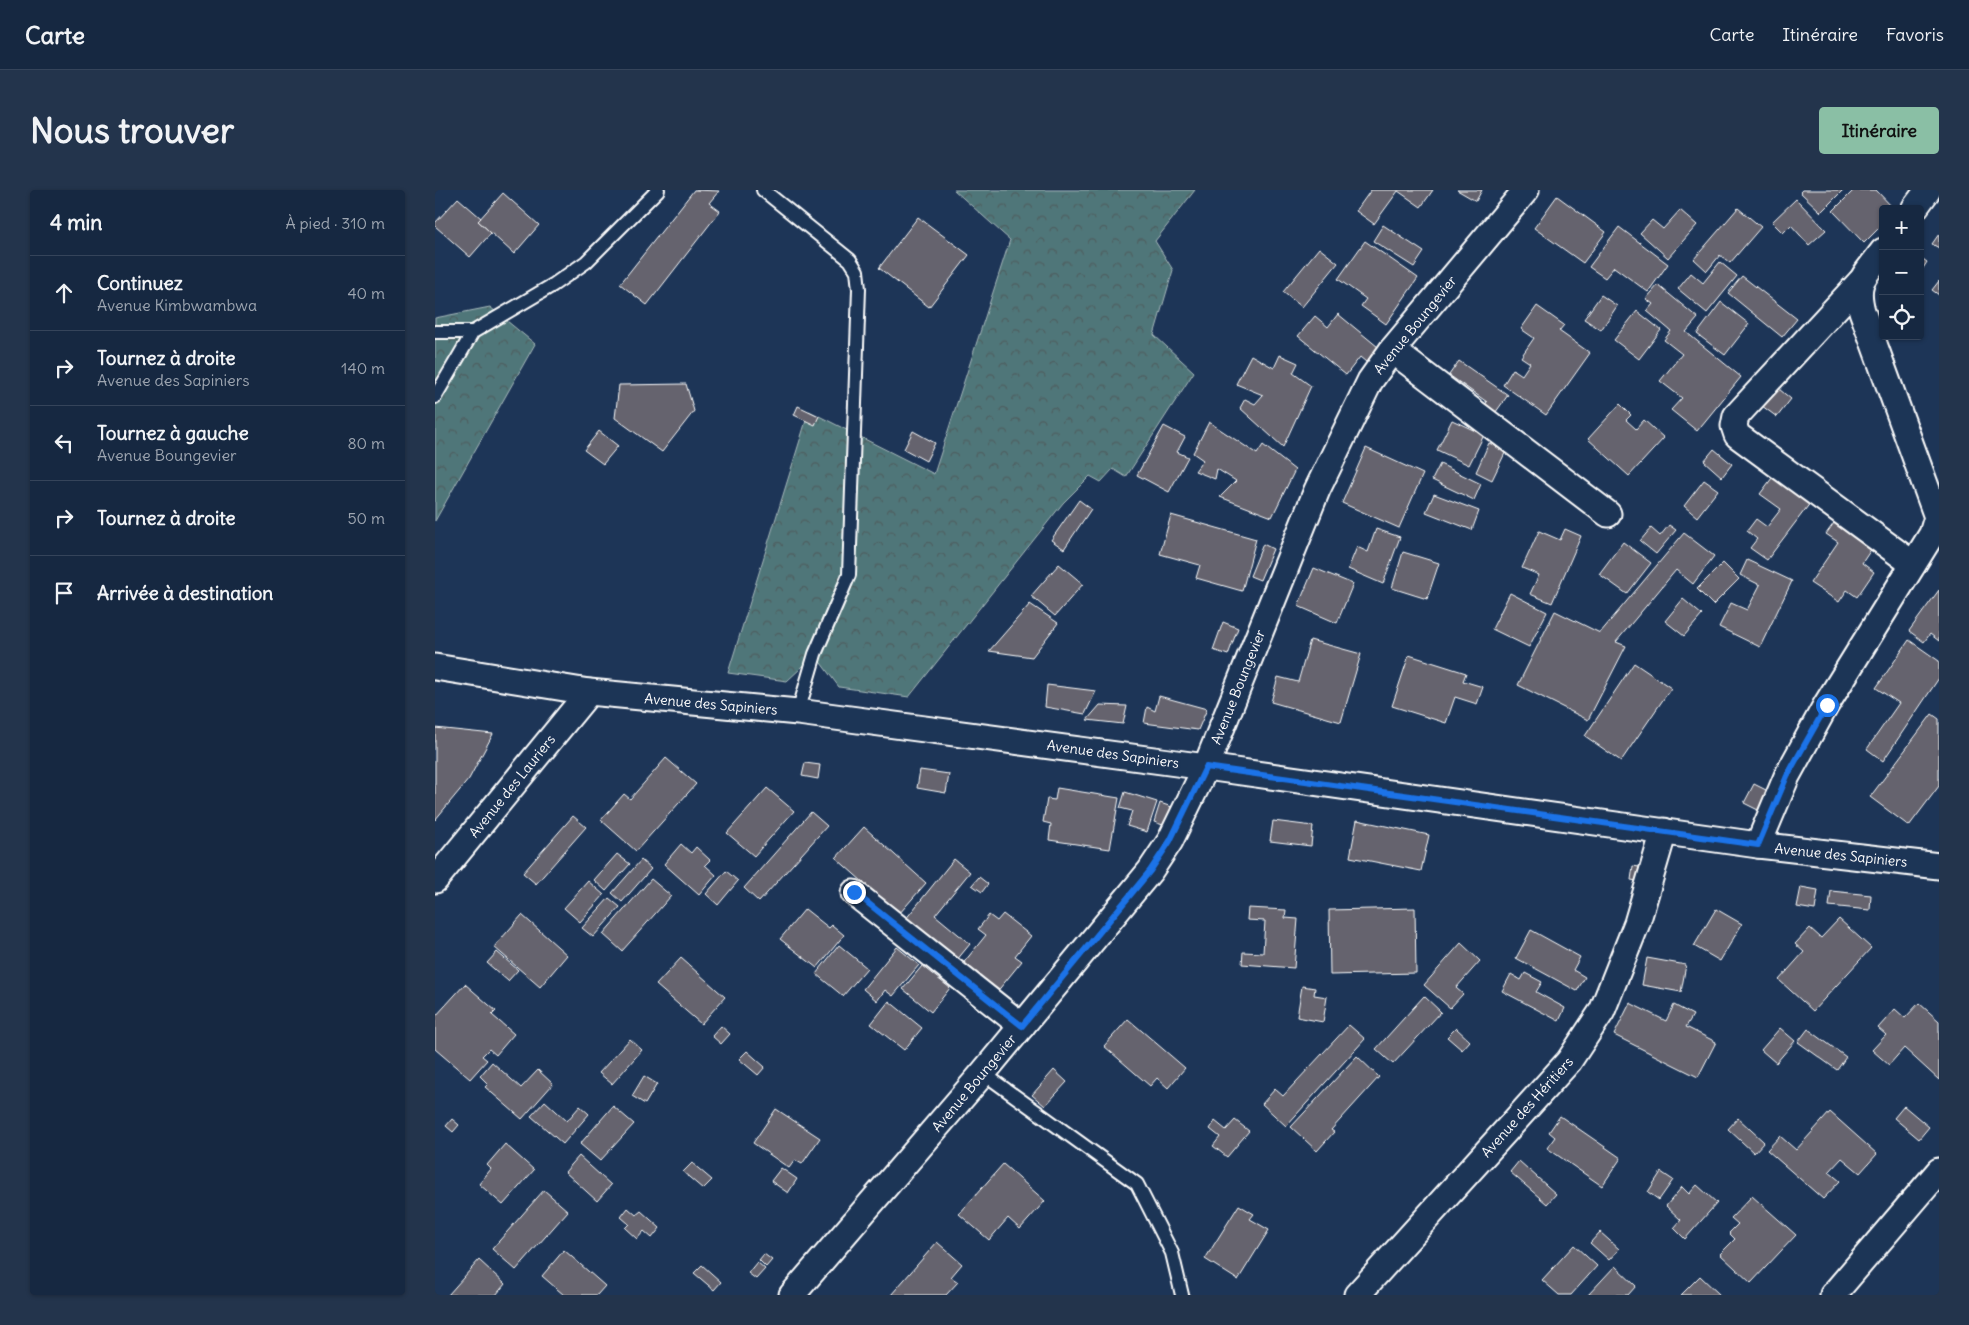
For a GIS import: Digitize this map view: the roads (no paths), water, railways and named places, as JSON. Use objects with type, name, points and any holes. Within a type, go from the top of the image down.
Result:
[{"type":"street","name":"Avenue Boungevier","points":[[792,1295],[983,1073],[1150,871],[1170,841],[1206,767],[1317,490],[1370,381],[1392,350],[1525,190]]},
{"type":"street","points":[[1917,205],[1927,190]]},
{"type":"street","points":[[1879,256],[1860,282],[1736,416],[1734,426],[1737,435],[1913,564]]},
{"type":"street","points":[[1758,845],[1787,776],[1827,705],[1932,534],[1937,517],[1863,311],[1858,295],[1860,282]]},
{"type":"street","points":[[1392,350],[1608,514]]},
{"type":"street","name":"Avenue des Sapiniers","points":[[435,667],[589,692],[798,712],[1206,767],[1758,845],[1939,866]]},
{"type":"street","name":"Avenue des Lauriers","points":[[435,880],[589,692]]},
{"type":"street","name":"Avenue des Héritiers","points":[[1357,1295],[1569,1061],[1601,1011],[1609,993],[1637,923],[1664,831]]},
{"type":"street","points":[[854,892],[1022,1026]]},
{"type":"street","points":[[1833,1295],[1939,1171]]},
{"type":"lane","points":[[435,397],[473,332],[553,285],[586,262],[658,190]]},
{"type":"lane","points":[[763,190],[850,260],[857,271],[859,289],[849,575],[815,654],[798,712]]},
{"type":"lane","points":[[435,332],[473,332]]},
{"type":"lane","points":[[983,1073],[1137,1184],[1172,1253],[1182,1295]]}]
